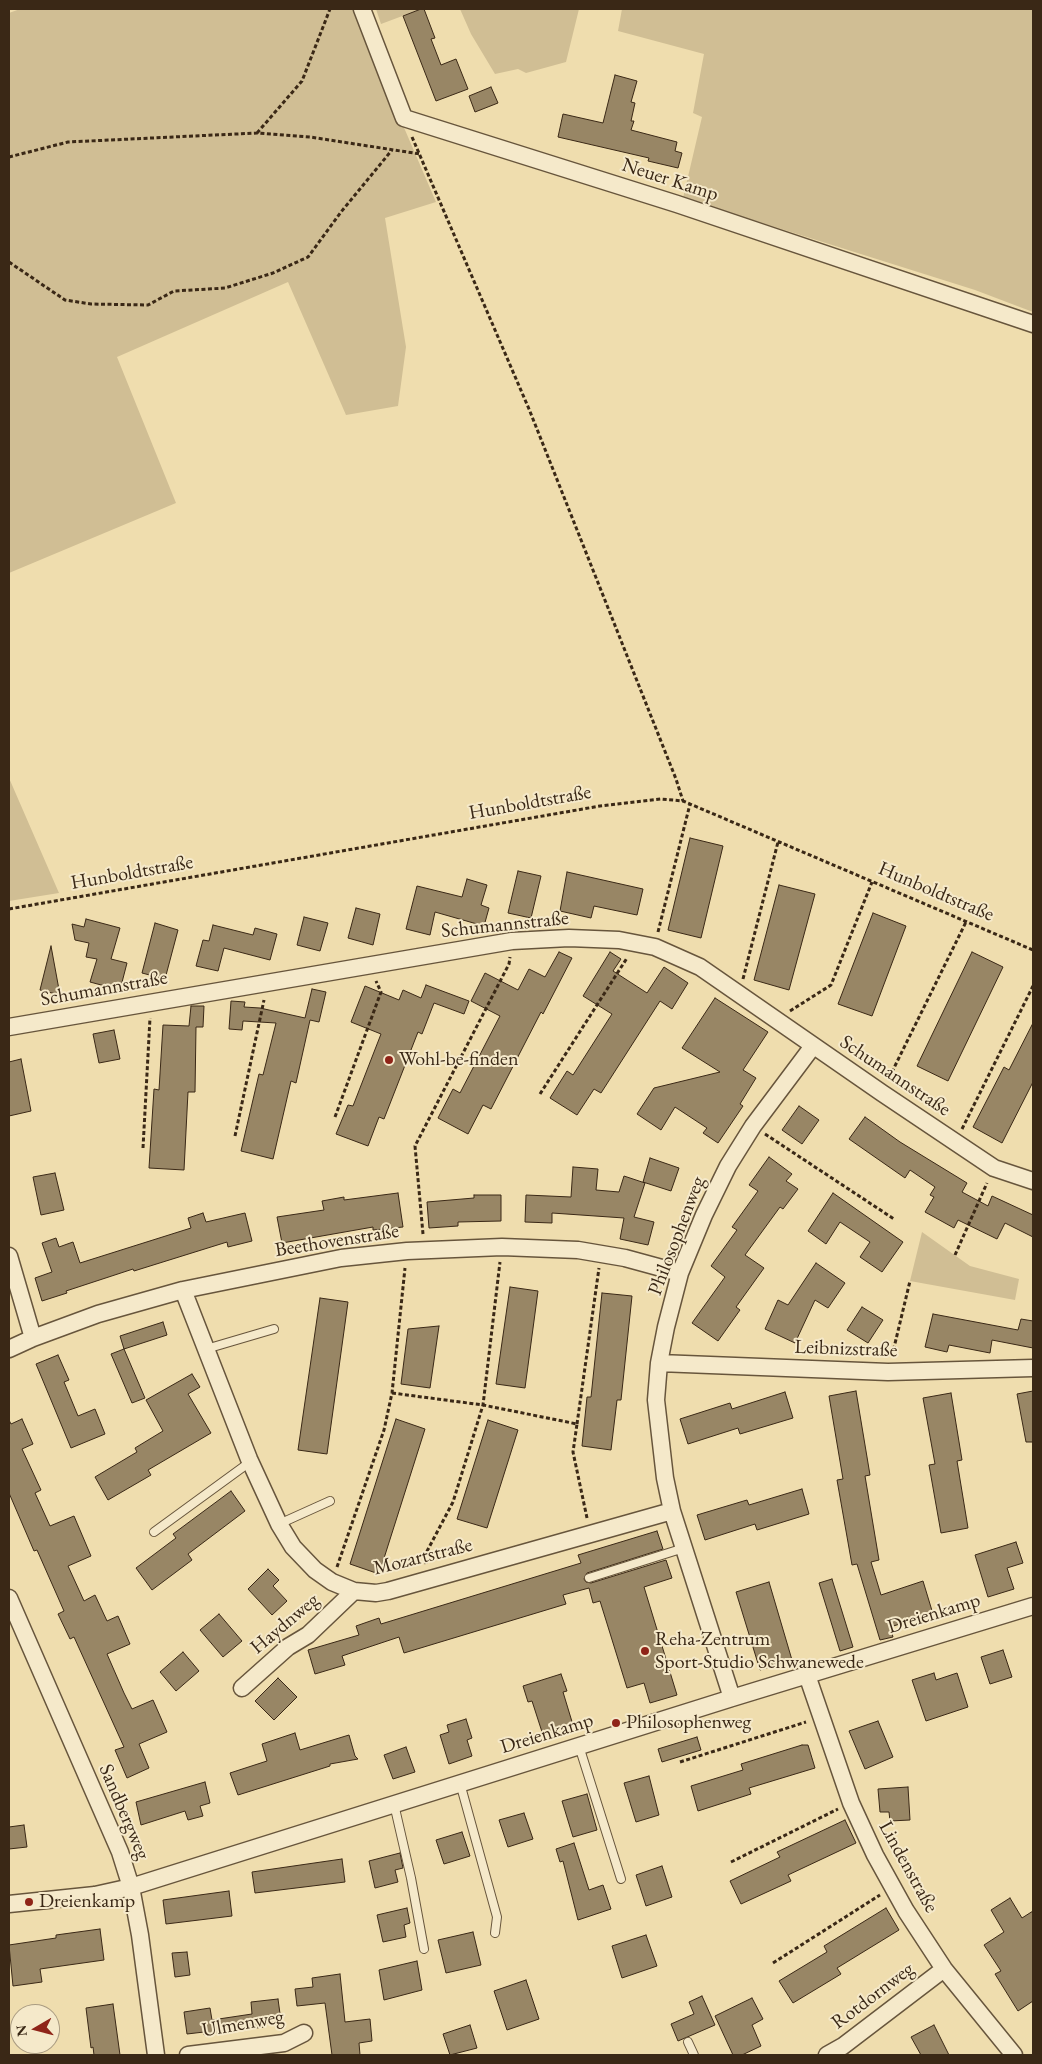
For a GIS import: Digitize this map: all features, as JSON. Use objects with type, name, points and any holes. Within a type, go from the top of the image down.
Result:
[{"type":"street","points":[[362,9],[404,118]]},
{"type":"street","name":"Neuer Kamp","points":[[404,118],[677,204],[1033,324]]},
{"type":"street","name":"Schumannstraße","points":[[9,1027],[512,941],[569,938],[619,940],[655,947],[700,967],[994,1168],[1033,1181]]},
{"type":"street","name":"Philosophenweg","points":[[732,1698],[672,1511],[665,1478],[656,1400],[659,1363],[680,1273],[704,1215],[728,1166],[753,1126],[813,1046]]},
{"type":"street","name":"Beethovenstraße","points":[[9,1349],[98,1314],[182,1290],[341,1258],[406,1251],[502,1247],[578,1250],[625,1258],[680,1273]]},
{"type":"street","points":[[9,1256],[33,1338]]},
{"type":"street","name":"Mozartstraße","points":[[182,1290],[250,1462],[279,1524],[294,1547],[314,1570],[332,1582],[354,1591],[376,1593],[672,1511]]},
{"type":"street","name":"Leibnizstraße","points":[[659,1363],[888,1372],[1033,1368]]},
{"type":"street","name":"Haydnweg","points":[[242,1688],[288,1647],[308,1634],[354,1591]]},
{"type":"street","name":"Sandbergweg","points":[[9,1598],[120,1852],[131,1887],[140,1935],[156,2055]]},
{"type":"street","name":"Dreienkamp","points":[[9,1904],[95,1896],[131,1887],[732,1698],[1033,1606]]},
{"type":"street","name":"Lindenstraße","points":[[807,1675],[851,1803],[893,1887],[944,1969],[1014,2055]]},
{"type":"street","name":"Rotdornweg","points":[[827,2055],[843,2046],[944,1969]]},
{"type":"street","name":"Ulmenweg","points":[[188,2055],[284,2042],[304,2033]]},
{"type":"lane","points":[[206,1349],[274,1330]]},
{"type":"lane","points":[[154,1532],[250,1462]]},
{"type":"lane","points":[[279,1524],[330,1501]]},
{"type":"lane","points":[[589,1578],[684,1548]]},
{"type":"lane","points":[[579,1746],[621,1879]]},
{"type":"lane","points":[[460,1784],[497,1917],[495,1932]]},
{"type":"lane","points":[[394,1804],[411,1878],[424,1949]]},
{"type":"lane","points":[[688,2042],[694,2055]]},
{"type":"path","points":[[257,133],[302,81],[330,9]]},
{"type":"path","points":[[404,118],[536,426],[676,779],[683,801]]},
{"type":"path","points":[[9,157],[68,142],[257,133],[310,137],[420,154]]},
{"type":"path","points":[[9,262],[65,300],[91,304],[148,305],[174,291],[225,288],[273,273],[308,257],[340,212],[392,150]]},
{"type":"path","name":"Hunboldtstraße","points":[[9,910],[600,806],[661,799],[683,801],[1033,950]]},
{"type":"path","points":[[655,947],[690,804]]},
{"type":"path","points":[[739,993],[778,842]]},
{"type":"path","points":[[778,1019],[831,985],[872,882]]},
{"type":"path","points":[[882,1093],[966,922]]},
{"type":"path","points":[[424,1250],[415,1146],[509,964],[512,941]]},
{"type":"path","points":[[540,1094],[636,944]]},
{"type":"path","points":[[335,1117],[381,992],[367,965]]},
{"type":"path","points":[[234,1136],[268,982]]},
{"type":"path","points":[[955,1142],[1033,986]]},
{"type":"path","points":[[142,1148],[151,1002]]},
{"type":"path","points":[[753,1126],[894,1219]]},
{"type":"path","points":[[954,1255],[994,1168]]},
{"type":"path","points":[[428,1579],[425,1555],[453,1502],[483,1406],[502,1247]]},
{"type":"path","points":[[332,1582],[384,1430],[392,1393],[406,1251]]},
{"type":"path","points":[[590,1534],[573,1452],[601,1254]]},
{"type":"path","points":[[888,1372],[910,1281]]},
{"type":"path","points":[[392,1393],[483,1406],[578,1424]]},
{"type":"path","points":[[680,1762],[821,1717]]},
{"type":"path","points":[[731,1862],[851,1803]]},
{"type":"path","points":[[773,1964],[893,1887]]},
{"type":"shaded area","points":[[20,9],[353,9],[436,202],[385,218],[406,347],[398,406],[346,415],[288,282],[117,357],[176,503],[9,573],[9,13]]},
{"type":"shaded area","points":[[376,9],[421,9],[381,24]]},
{"type":"shaded area","points":[[460,9],[579,9],[566,62],[526,73],[518,69],[495,74],[471,34]]},
{"type":"shaded area","points":[[622,9],[1033,9],[1033,312],[975,290],[683,198],[702,117],[693,113],[704,54],[618,31]]},
{"type":"shaded area","points":[[9,778],[59,893],[9,901]]},
{"type":"shaded area","points":[[922,1232],[970,1266],[1019,1279],[1015,1300],[910,1281]]},
{"type":"building","points":[[424,9],[435,38],[431,39],[441,65],[456,59],[468,89],[436,101],[403,16]]},
{"type":"building","points":[[615,75],[637,81],[631,102],[635,103],[631,121],[634,121],[631,130],[677,142],[675,151],[682,153],[678,168],[648,161],[649,158],[558,137],[563,114],[603,123]]},
{"type":"building","points":[[491,87],[498,103],[475,112],[469,96]]},
{"type":"building","points":[[690,838],[723,846],[701,938],[668,930]]},
{"type":"building","points":[[518,871],[541,876],[531,918],[508,913]]},
{"type":"building","points":[[567,872],[643,889],[637,915],[594,906],[591,918],[560,911]]},
{"type":"building","points":[[467,879],[487,885],[481,905],[489,908],[484,926],[435,912],[430,935],[406,929],[417,886],[462,897]]},
{"type":"building","points":[[779,885],[815,894],[789,990],[754,980]]},
{"type":"building","points":[[356,908],[380,914],[373,945],[348,938]]},
{"type":"building","points":[[873,913],[906,926],[872,1016],[838,1004]]},
{"type":"building","points":[[304,917],[328,923],[320,951],[297,945]]},
{"type":"building","points":[[86,919],[120,928],[111,959],[127,963],[120,990],[90,982],[97,959],[86,957],[89,943],[75,940],[72,924],[84,927]]},
{"type":"building","points":[[155,923],[178,930],[165,979],[142,973]]},
{"type":"building","points":[[213,925],[253,935],[255,928],[277,934],[270,960],[224,948],[218,971],[196,966],[203,940],[209,941]]},
{"type":"building","points":[[51,946],[60,995],[40,990]]},
{"type":"building","points":[[559,952],[572,958],[543,1014],[541,1012],[491,1109],[483,1105],[468,1134],[438,1118],[453,1089],[460,1093],[500,1016],[471,1001],[485,973],[518,990],[529,969],[545,977]]},
{"type":"building","points":[[610,952],[621,959],[613,971],[647,993],[664,967],[688,983],[672,1009],[660,1001],[601,1093],[594,1089],[577,1115],[550,1098],[567,1071],[573,1075],[612,1014],[583,996]]},
{"type":"building","points":[[972,952],[1003,967],[948,1081],[917,1066]]},
{"type":"building","points":[[426,985],[469,1001],[464,1014],[434,1003],[422,1034],[418,1032],[384,1119],[379,1117],[368,1146],[336,1134],[348,1105],[353,1106],[381,1034],[351,1022],[365,986],[399,1000],[403,990],[421,998]]},
{"type":"building","points":[[312,989],[326,992],[319,1022],[310,1020],[296,1083],[291,1081],[273,1159],[241,1151],[259,1074],[263,1075],[276,1023],[243,1021],[242,1030],[229,1029],[231,1001],[245,1002],[244,1007],[260,1008],[305,1018]]},
{"type":"building","points":[[715,998],[768,1032],[743,1070],[756,1078],[740,1104],[743,1106],[718,1143],[703,1133],[707,1128],[675,1107],[661,1130],[637,1114],[654,1088],[720,1072],[682,1048]]},
{"type":"building","points":[[191,1006],[204,1006],[203,1027],[196,1027],[195,1092],[188,1092],[184,1170],[149,1168],[154,1089],[159,1090],[163,1025],[189,1026]]},
{"type":"building","points":[[1033,1023],[1033,1082],[1002,1143],[973,1127],[1004,1067],[1009,1070]]},
{"type":"building","points":[[114,1030],[120,1059],[99,1063],[93,1034]]},
{"type":"building","points":[[21,1059],[31,1111],[9,1116],[9,1062]]},
{"type":"building","points":[[799,1106],[819,1120],[802,1144],[782,1130]]},
{"type":"building","points":[[865,1117],[900,1142],[967,1183],[962,1192],[988,1206],[992,1196],[1033,1215],[1033,1237],[1005,1223],[997,1239],[958,1220],[954,1228],[925,1212],[934,1197],[930,1195],[935,1187],[910,1170],[905,1178],[849,1139]]},
{"type":"building","points":[[769,1157],[792,1174],[786,1181],[798,1189],[783,1209],[780,1207],[745,1255],[764,1268],[736,1307],[740,1310],[718,1341],[692,1323],[725,1277],[711,1266],[737,1230],[732,1227],[758,1191],[749,1185]]},
{"type":"building","points":[[650,1158],[679,1168],[671,1191],[643,1182]]},
{"type":"building","points":[[573,1167],[598,1169],[596,1190],[619,1192],[624,1176],[645,1183],[634,1217],[654,1222],[648,1245],[620,1239],[624,1218],[552,1213],[552,1223],[525,1222],[526,1195],[571,1197]]},
{"type":"building","points":[[55,1173],[64,1210],[41,1215],[33,1177]]},
{"type":"building","points":[[398,1193],[403,1227],[373,1230],[373,1227],[282,1243],[277,1217],[324,1210],[322,1201],[344,1197],[344,1200]]},
{"type":"building","points":[[833,1193],[903,1242],[882,1272],[860,1257],[870,1242],[840,1222],[826,1244],[808,1231]]},
{"type":"building","points":[[474,1195],[501,1195],[501,1221],[458,1222],[458,1226],[429,1228],[427,1202],[474,1198]]},
{"type":"building","points":[[203,1213],[206,1222],[245,1213],[252,1241],[228,1247],[227,1242],[134,1271],[133,1269],[42,1301],[35,1278],[52,1272],[42,1243],[56,1238],[59,1247],[73,1242],[80,1263],[191,1228],[188,1218]]},
{"type":"building","points":[[816,1263],[845,1283],[828,1308],[815,1300],[795,1343],[765,1329],[778,1300],[788,1305]]},
{"type":"building","points":[[510,1287],[538,1291],[525,1388],[496,1384]]},
{"type":"building","points":[[602,1293],[632,1296],[621,1400],[617,1400],[611,1450],[582,1446],[587,1397],[591,1397]]},
{"type":"building","points":[[320,1298],[348,1302],[327,1454],[298,1450]]},
{"type":"building","points":[[862,1307],[883,1320],[868,1343],[847,1330]]},
{"type":"building","points":[[933,1314],[1018,1330],[1021,1319],[1033,1321],[1033,1348],[992,1340],[990,1353],[949,1345],[947,1352],[925,1347]]},
{"type":"building","points":[[163,1322],[167,1335],[124,1349],[120,1336]]},
{"type":"building","points":[[439,1326],[430,1388],[401,1384],[408,1329]]},
{"type":"building","points":[[124,1349],[145,1398],[132,1403],[111,1354]]},
{"type":"building","points":[[58,1355],[69,1380],[64,1382],[78,1416],[95,1409],[105,1434],[71,1448],[36,1364]]},
{"type":"building","points":[[192,1374],[200,1387],[188,1394],[211,1433],[148,1470],[151,1475],[108,1500],[95,1477],[137,1452],[135,1448],[163,1431],[146,1400]]},
{"type":"building","points":[[856,1391],[870,1475],[865,1476],[879,1560],[871,1562],[881,1595],[923,1581],[933,1614],[890,1627],[893,1637],[880,1640],[857,1564],[852,1565],[837,1480],[843,1479],[829,1396]]},
{"type":"building","points":[[1033,1391],[1033,1442],[1026,1442],[1017,1394]]},
{"type":"building","points":[[785,1392],[793,1418],[740,1434],[738,1428],[688,1444],[680,1419],[730,1403],[732,1409]]},
{"type":"building","points":[[951,1393],[962,1460],[957,1461],[968,1528],[941,1533],[929,1465],[935,1464],[923,1398]]},
{"type":"building","points":[[22,1419],[33,1444],[22,1449],[41,1490],[35,1493],[50,1526],[74,1516],[91,1556],[68,1566],[84,1601],[95,1595],[107,1621],[118,1616],[130,1644],[107,1654],[124,1693],[132,1709],[153,1700],[167,1732],[139,1744],[149,1768],[127,1778],[115,1750],[124,1747],[74,1637],[70,1639],[58,1614],[64,1611],[37,1550],[34,1551],[9,1493],[9,1420],[11,1424]]},
{"type":"building","points":[[396,1419],[425,1429],[379,1574],[350,1564]]},
{"type":"building","points":[[488,1420],[518,1430],[487,1528],[457,1519]]},
{"type":"building","points":[[802,1489],[809,1514],[757,1530],[755,1524],[705,1540],[697,1515],[747,1500],[749,1505]]},
{"type":"building","points":[[231,1491],[245,1511],[188,1554],[192,1560],[152,1590],[136,1568],[176,1538],[173,1534]]},
{"type":"building","points":[[657,1531],[663,1549],[587,1573],[584,1579],[586,1582],[591,1583],[666,1560],[672,1578],[644,1587],[677,1695],[650,1703],[644,1683],[627,1688],[600,1601],[593,1603],[589,1588],[563,1595],[566,1604],[404,1653],[399,1637],[342,1656],[345,1665],[315,1674],[308,1650],[359,1635],[356,1626],[379,1618],[381,1624],[581,1563],[578,1555]]},
{"type":"building","points":[[1016,1542],[1023,1563],[1007,1568],[1014,1589],[988,1597],[975,1555]]},
{"type":"building","points":[[268,1569],[279,1580],[273,1586],[287,1601],[272,1615],[248,1589]]},
{"type":"building","points":[[832,1579],[853,1647],[840,1651],[819,1583]]},
{"type":"building","points":[[769,1582],[792,1660],[760,1670],[736,1592]]},
{"type":"building","points":[[219,1614],[242,1641],[223,1657],[200,1630]]},
{"type":"building","points":[[1003,1650],[1012,1677],[990,1684],[981,1657]]},
{"type":"building","points":[[183,1652],[199,1671],[176,1691],[160,1672]]},
{"type":"building","points":[[934,1673],[936,1680],[957,1673],[968,1707],[926,1721],[912,1680]]},
{"type":"building","points":[[561,1674],[567,1691],[563,1692],[573,1725],[543,1735],[532,1701],[528,1702],[523,1686]]},
{"type":"building","points":[[278,1678],[297,1697],[274,1720],[255,1701]]},
{"type":"building","points":[[466,1719],[472,1738],[467,1740],[472,1756],[449,1764],[440,1735],[449,1732],[447,1725]]},
{"type":"building","points":[[878,1721],[893,1757],[865,1769],[849,1731]]},
{"type":"building","points":[[295,1733],[300,1750],[349,1735],[355,1756],[358,1759],[330,1764],[330,1766],[238,1795],[230,1773],[267,1761],[262,1744]]},
{"type":"building","points":[[697,1737],[701,1750],[662,1762],[658,1749]]},
{"type":"building","points":[[802,1745],[808,1745],[815,1768],[749,1788],[751,1794],[698,1811],[691,1786],[743,1770],[741,1764]]},
{"type":"building","points":[[406,1747],[415,1772],[393,1779],[384,1755]]},
{"type":"building","points":[[649,1776],[659,1815],[636,1822],[624,1783]]},
{"type":"building","points":[[205,1782],[210,1803],[200,1806],[203,1816],[188,1820],[185,1811],[141,1825],[136,1802]]},
{"type":"building","points":[[908,1787],[910,1820],[890,1821],[889,1812],[880,1812],[878,1789]]},
{"type":"building","points":[[587,1794],[597,1830],[573,1837],[562,1801]]},
{"type":"building","points":[[524,1813],[533,1839],[508,1847],[499,1820]]},
{"type":"building","points":[[845,1820],[856,1843],[788,1875],[791,1881],[741,1904],[730,1881],[780,1857],[777,1852]]},
{"type":"building","points":[[24,1825],[27,1847],[9,1849],[9,1827]]},
{"type":"building","points":[[462,1832],[470,1856],[444,1864],[436,1840]]},
{"type":"building","points":[[574,1843],[589,1890],[603,1885],[611,1909],[578,1920],[563,1861],[560,1862],[556,1849]]},
{"type":"building","points":[[400,1853],[403,1868],[395,1870],[398,1882],[375,1888],[369,1861]]},
{"type":"building","points":[[342,1859],[345,1882],[255,1893],[252,1872]]},
{"type":"building","points":[[662,1866],[672,1897],[646,1906],[636,1875]]},
{"type":"building","points":[[229,1891],[232,1916],[166,1924],[163,1900]]},
{"type":"building","points":[[1010,1898],[1022,1918],[1033,1911],[1033,2001],[1018,2011],[995,1974],[1001,1971],[984,1945],[1004,1932],[991,1910]]},
{"type":"building","points":[[407,1908],[410,1923],[404,1925],[406,1937],[383,1942],[377,1915]]},
{"type":"building","points":[[886,1908],[899,1930],[837,1968],[841,1974],[793,2003],[779,1981],[827,1952],[824,1946]]},
{"type":"building","points":[[100,1929],[104,1960],[40,1969],[42,1982],[13,1986],[9,1945],[56,1938],[56,1935]]},
{"type":"building","points":[[473,1932],[481,1965],[446,1973],[438,1940]]},
{"type":"building","points":[[646,1935],[657,1966],[622,1978],[612,1946]]},
{"type":"building","points":[[187,1952],[190,1975],[175,1977],[172,1953]]},
{"type":"building","points":[[417,1961],[422,1990],[384,2000],[379,1970]]},
{"type":"building","points":[[340,1974],[345,2022],[370,2019],[372,2041],[359,2043],[360,2055],[332,2055],[325,2003],[297,2006],[295,1989],[313,1987],[312,1978]]},
{"type":"building","points":[[526,1980],[539,2019],[507,2030],[494,1991]]},
{"type":"building","points":[[702,1996],[715,2025],[678,2041],[671,2024],[694,2014],[689,2002]]},
{"type":"building","points":[[752,1998],[763,2019],[752,2025],[761,2046],[742,2055],[733,2055],[715,2016]]},
{"type":"building","points":[[278,1999],[281,2021],[264,2024],[264,2027],[204,2035],[204,2032],[187,2034],[184,2012],[210,2008],[212,2020],[252,2014],[251,2002]]},
{"type":"building","points":[[113,2004],[120,2055],[94,2055],[93,2047],[91,2048],[86,2008]]},
{"type":"building","points":[[470,2025],[477,2048],[450,2055],[443,2034]]},
{"type":"building","points":[[934,2025],[949,2055],[921,2055],[911,2037]]},
{"type":"place","name":"Wohl-be-finden","points":[[389,1060]]},
{"type":"place","name":"Reha-Zentrum Sport-Studio Schwanewede","points":[[645,1651]]},
{"type":"place","name":"Philosophenweg","points":[[616,1723]]},
{"type":"place","name":"Dreienkamp","points":[[29,1902]]}]
